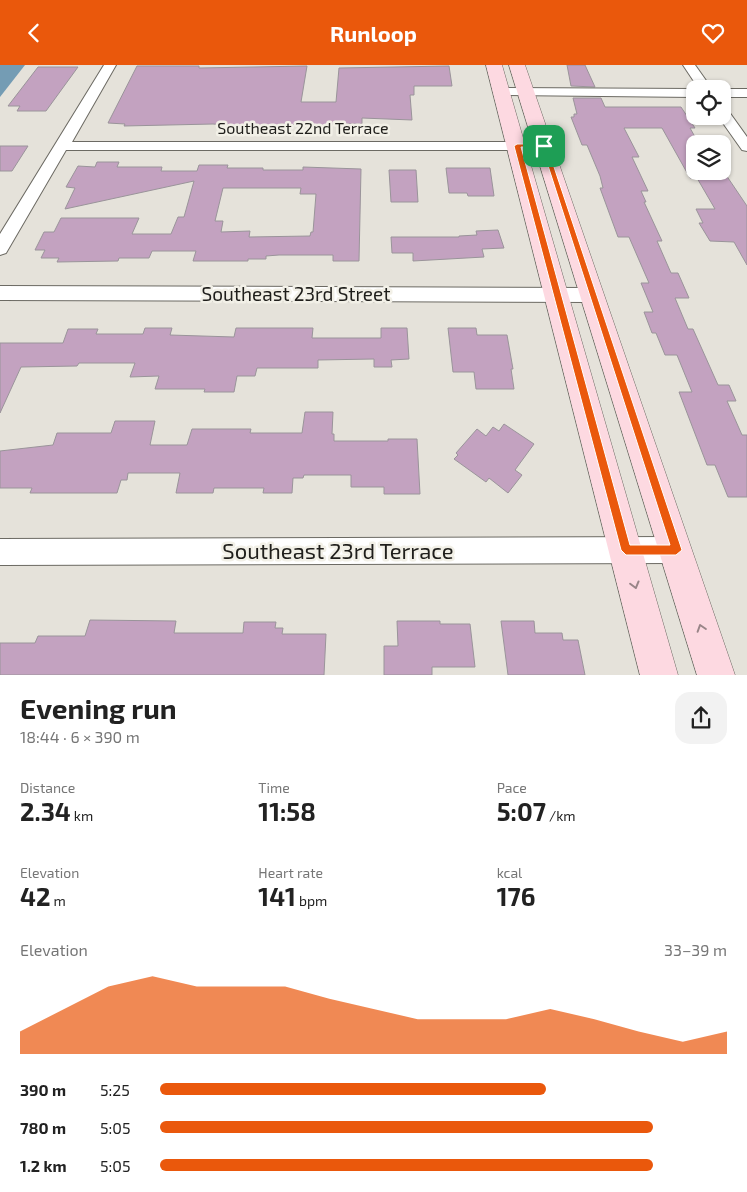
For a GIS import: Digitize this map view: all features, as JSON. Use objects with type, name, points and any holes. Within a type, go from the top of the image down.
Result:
[{"type":"street","points":[[0,249],[110,65]]},
{"type":"street","points":[[494,65],[514,92],[544,146],[716,675]]},
{"type":"street","points":[[517,65],[514,92],[517,146],[659,675]]},
{"type":"street","points":[[689,65],[700,80]]},
{"type":"street","points":[[514,92],[686,93]]},
{"type":"street","points":[[731,93],[747,93]]},
{"type":"street","points":[[731,125],[747,147]]},
{"type":"street","name":"Southeast 22nd Terrace","points":[[62,146],[544,146]]},
{"type":"street","name":"Southeast 23rd Street","points":[[0,293],[592,295]]},
{"type":"street","name":"Southeast 23rd Terrace","points":[[0,552],[676,550]]},
{"type":"water","points":[[0,65],[25,65],[0,97]]},
{"type":"building","points":[[567,65],[585,65],[595,87],[571,86]]},
{"type":"building","points":[[137,66],[199,66],[199,68],[307,66],[301,102],[336,102],[339,68],[449,66],[452,86],[414,86],[414,95],[410,95],[412,120],[362,118],[362,124],[330,124],[330,126],[279,124],[279,126],[247,127],[213,124],[124,126],[125,124],[108,123]]},
{"type":"building","points":[[38,67],[78,67],[46,111],[17,111],[20,106],[8,106]]},
{"type":"building","points":[[573,98],[601,98],[605,107],[681,107],[686,114],[686,125],[693,125],[695,128],[690,128],[694,135],[686,135],[686,171],[662,128],[624,128],[639,157],[632,157],[648,191],[641,191],[662,241],[657,241],[671,273],[678,273],[689,298],[675,298],[688,329],[693,329],[718,385],[729,385],[736,401],[727,401],[742,435],[747,435],[747,497],[728,497],[715,465],[707,465],[679,392],[692,392],[677,355],[665,355],[656,333],[652,333],[644,312],[653,312],[641,283],[649,283],[629,237],[618,237],[600,188],[603,188],[600,176],[587,145],[582,145],[571,117],[577,114]]},
{"type":"building","points":[[0,146],[28,146],[12,171],[0,171]]},
{"type":"building","points":[[97,162],[119,162],[117,167],[162,167],[161,171],[197,171],[199,165],[228,165],[227,168],[263,168],[263,170],[303,170],[303,167],[361,169],[359,261],[333,261],[333,255],[279,255],[266,256],[266,259],[248,259],[248,261],[193,261],[196,251],[152,251],[149,258],[119,258],[118,261],[57,262],[59,258],[41,258],[45,250],[35,250],[44,232],[54,232],[61,218],[139,218],[132,234],[171,234],[178,217],[184,217],[194,181],[65,209],[75,188],[66,187],[78,166],[95,167]],"holes":[[[223,188],[301,188],[300,194],[316,194],[313,232],[311,232],[310,236],[249,237],[250,231],[221,232],[223,221],[215,221]]]},
{"type":"building","points":[[446,168],[490,168],[494,196],[468,196],[467,193],[449,193]]},
{"type":"building","points":[[389,170],[416,170],[418,202],[391,202]]},
{"type":"building","points":[[698,180],[729,180],[747,206],[747,265],[734,242],[710,241],[699,223],[703,223],[696,209],[715,209]]},
{"type":"building","points":[[498,230],[504,248],[482,249],[484,257],[413,261],[413,253],[392,253],[391,237],[459,237],[477,235],[476,231]]},
{"type":"building","points":[[145,328],[172,328],[170,335],[234,337],[236,328],[313,328],[312,338],[381,338],[381,328],[407,328],[409,359],[391,360],[392,367],[374,367],[374,359],[318,360],[318,368],[257,368],[255,376],[237,376],[234,392],[204,392],[205,389],[155,389],[159,376],[130,377],[135,363],[79,363],[77,366],[21,367],[0,413],[0,343],[63,343],[68,329],[98,329],[96,334],[143,334]]},
{"type":"building","points":[[448,328],[476,328],[477,335],[507,335],[513,369],[511,369],[514,389],[476,389],[474,372],[453,372]]},
{"type":"building","points":[[305,412],[333,412],[332,434],[334,434],[334,441],[417,439],[420,494],[384,494],[384,487],[351,487],[351,475],[304,475],[303,478],[293,478],[292,493],[263,493],[264,488],[214,488],[213,493],[176,493],[180,473],[128,473],[127,480],[121,480],[117,493],[30,493],[32,488],[0,488],[0,451],[53,445],[57,433],[111,433],[115,421],[155,421],[150,445],[187,445],[192,429],[251,429],[250,433],[302,433]]},
{"type":"building","points":[[504,424],[534,444],[515,470],[522,475],[508,493],[489,478],[486,482],[454,459],[458,455],[456,453],[477,429],[486,436],[493,427],[499,431]]},
{"type":"building","points":[[90,620],[176,621],[174,633],[243,633],[244,622],[276,622],[275,628],[283,628],[282,634],[326,634],[324,675],[0,675],[0,643],[35,643],[38,636],[85,636]]},
{"type":"building","points":[[397,621],[440,621],[440,624],[470,624],[475,667],[432,667],[432,675],[384,675],[384,646],[398,646]]},
{"type":"building","points":[[501,621],[534,621],[535,633],[562,633],[563,640],[578,640],[585,675],[508,675]]},
{"type":"route","points":[[517,146],[544,146],[676,550],[626,550],[517,146]]}]
